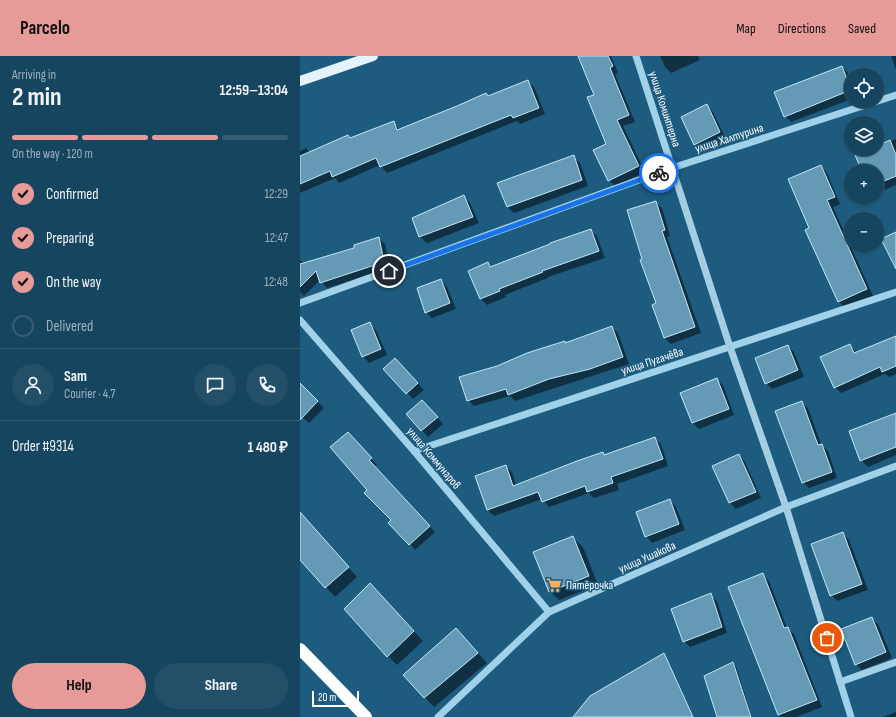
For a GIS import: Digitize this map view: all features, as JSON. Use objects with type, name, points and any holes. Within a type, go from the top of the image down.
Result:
[{"type":"highway","points":[[300,649],[366,717]]},
{"type":"main road","points":[[300,81],[373,56]]},
{"type":"street","name":"улица Коминтерна","points":[[636,56],[730,347],[786,507],[851,717]]},
{"type":"street","name":"улица Халтурина","points":[[300,303],[672,168],[896,95]]},
{"type":"street","name":"улица Пугачёва","points":[[414,451],[896,292]]},
{"type":"street","name":"улица Коммунаров","points":[[300,320],[414,451],[549,612]]},
{"type":"street","name":"улица Ушакова","points":[[438,717],[549,612],[786,507],[896,466]]},
{"type":"street","points":[[840,682],[896,662]]},
{"type":"building","points":[[578,56],[608,56],[613,66],[610,68],[629,115],[617,120],[639,166],[608,181],[593,150],[606,144],[587,97],[594,95]]},
{"type":"building","points":[[842,66],[844,71],[844,93],[784,117],[774,92]]},
{"type":"building","points":[[528,80],[539,108],[513,118],[511,115],[380,167],[376,158],[332,177],[330,171],[300,184],[300,156],[348,135],[350,138],[394,121],[397,130],[486,93],[488,96]]},
{"type":"building","points":[[707,104],[720,132],[694,145],[681,117]]},
{"type":"building","points":[[890,140],[896,155],[896,176],[884,181],[884,164],[859,164],[855,156],[884,156],[884,143]]},
{"type":"building","points":[[574,155],[582,180],[507,207],[497,183]]},
{"type":"building","points":[[821,165],[835,197],[827,200],[844,238],[844,252],[850,252],[867,289],[838,302],[805,230],[809,228],[788,179]]},
{"type":"building","points":[[464,195],[473,217],[419,237],[412,218]]},
{"type":"building","points":[[656,201],[665,230],[662,231],[695,327],[664,338],[652,305],[656,303],[640,260],[642,259],[627,210]]},
{"type":"building","points":[[591,229],[599,251],[542,271],[543,272],[499,289],[500,291],[480,299],[468,271],[488,262],[490,267],[550,243]]},
{"type":"building","points":[[896,232],[896,269],[884,245],[884,238]]},
{"type":"building","points":[[379,237],[384,262],[320,283],[316,271],[300,287],[300,264],[354,248],[354,245]]},
{"type":"building","points":[[441,279],[450,303],[425,313],[417,288]]},
{"type":"building","points":[[370,322],[381,349],[362,357],[351,330]]},
{"type":"building","points":[[612,326],[623,357],[590,369],[549,379],[508,395],[506,389],[467,401],[459,377],[497,366],[527,353],[565,341],[565,343]]},
{"type":"building","points":[[896,336],[896,366],[882,372],[880,367],[834,388],[820,357],[850,344],[854,353]]},
{"type":"building","points":[[788,345],[798,370],[765,384],[755,358]]},
{"type":"building","points":[[395,358],[418,383],[406,394],[383,369]]},
{"type":"building","points":[[717,378],[729,409],[692,423],[680,393]]},
{"type":"building","points":[[300,383],[318,401],[300,420]]},
{"type":"building","points":[[422,400],[438,417],[421,431],[406,414]]},
{"type":"building","points":[[802,401],[818,445],[822,444],[832,472],[802,483],[775,411]]},
{"type":"building","points":[[896,413],[896,447],[860,461],[849,431]]},
{"type":"building","points":[[348,432],[372,458],[369,460],[430,526],[409,545],[388,523],[391,520],[364,493],[367,490],[330,447]]},
{"type":"building","points":[[655,437],[663,459],[611,477],[613,483],[587,492],[585,486],[542,502],[538,492],[487,510],[475,476],[506,465],[513,486],[603,452],[604,455]]},
{"type":"building","points":[[739,454],[756,492],[729,503],[712,466]]},
{"type":"building","points":[[670,499],[679,524],[645,537],[636,512]]},
{"type":"building","points":[[300,512],[349,567],[325,588],[300,560]]},
{"type":"building","points":[[843,532],[862,584],[830,596],[811,544]]},
{"type":"building","points":[[573,536],[589,576],[549,592],[533,552]]},
{"type":"building","points":[[763,573],[784,628],[788,627],[817,700],[778,715],[728,587]]},
{"type":"building","points":[[370,583],[414,631],[387,657],[344,609]]},
{"type":"building","points":[[711,593],[722,627],[683,642],[671,609]]},
{"type":"building","points":[[872,617],[886,652],[855,665],[841,629]]},
{"type":"building","points":[[456,628],[478,653],[424,698],[403,675]]},
{"type":"building","points":[[664,653],[693,717],[573,717],[590,696]]},
{"type":"building","points":[[733,662],[751,717],[717,717],[704,676]]},
{"type":"way so far","points":[[659,173],[672,168],[730,347],[786,507],[827,638]]},
{"type":"place","name":"Пятёрочка","points":[[554,585]]},
{"type":"route","points":[[389,271],[659,173]]}]
